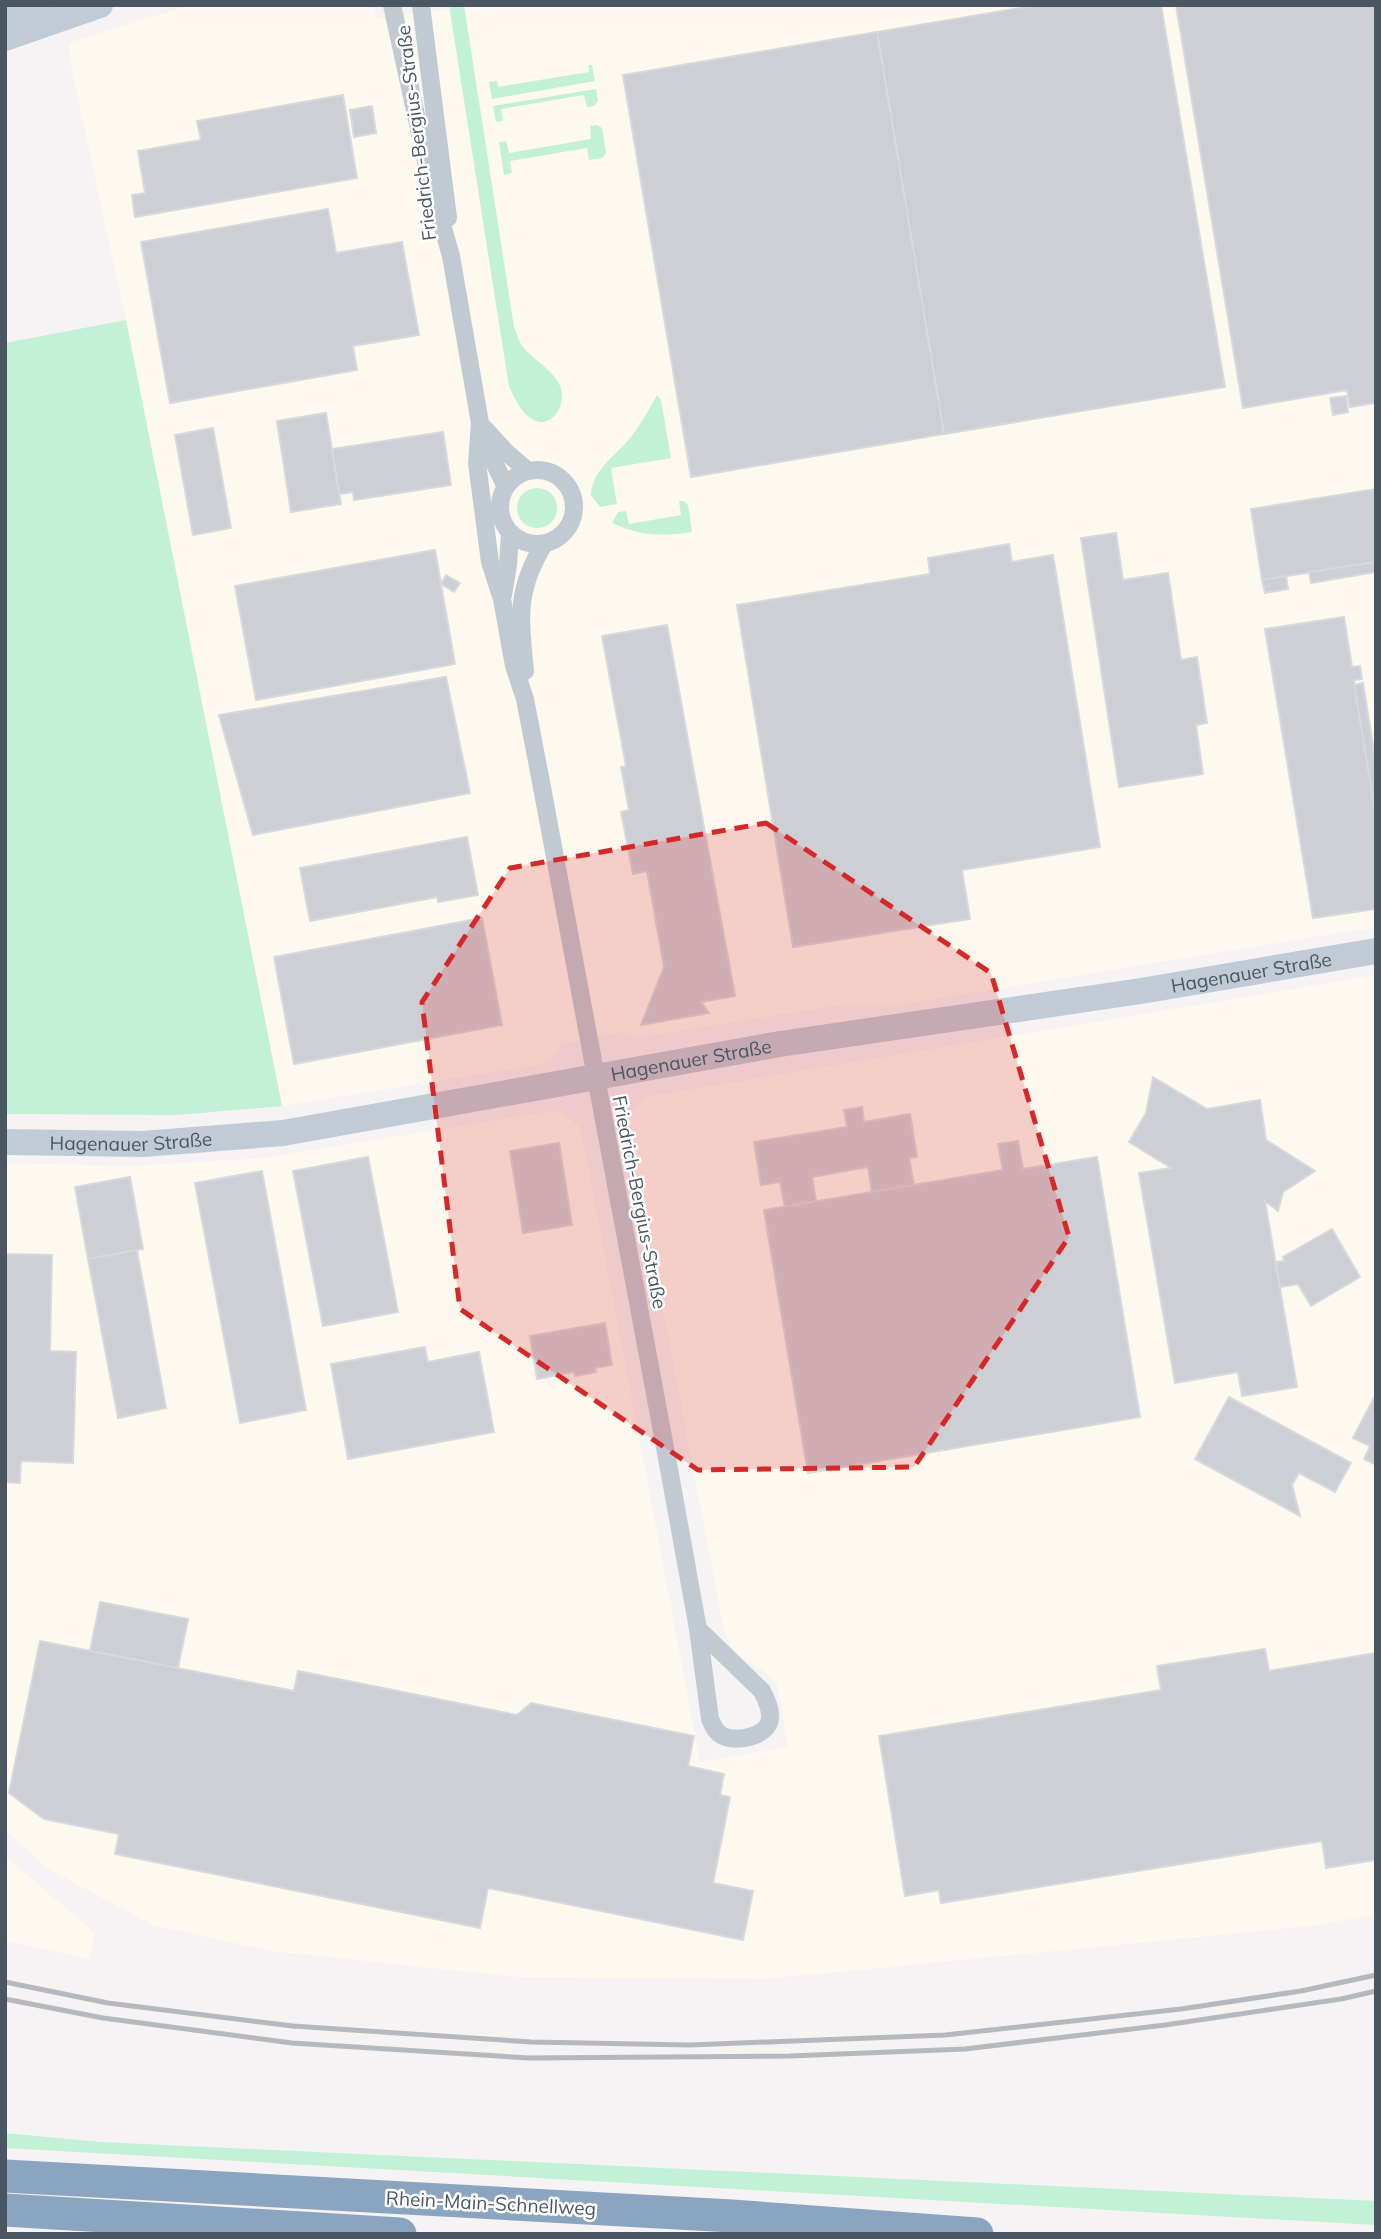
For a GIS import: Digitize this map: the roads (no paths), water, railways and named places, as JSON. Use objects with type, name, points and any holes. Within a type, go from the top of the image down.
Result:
[{"type":"highway","name":"Rhein-Main-Schnellweg","points":[[5,2176],[732,2216],[977,2234]]},
{"type":"highway","name":"Rhein-Main-Schnellweg","points":[[5,2210],[400,2234]]},
{"type":"street","points":[[5,19],[44,5]]},
{"type":"street","points":[[5,38],[100,5]]},
{"type":"street","name":"Friedrich-Bergius-Straße","points":[[392,5],[433,193],[451,256]]},
{"type":"street","name":"Friedrich-Bergius-Straße","points":[[421,5],[446,191],[451,256],[480,423],[506,487],[500,506],[501,516],[510,533],[502,599]]},
{"type":"street","name":"Friedrich-Bergius-Straße","points":[[480,423],[506,452],[528,471],[542,470],[558,476],[566,483],[574,502],[573,518],[567,530],[553,541],[544,544],[528,571],[520,606],[525,699],[698,1629],[706,1696],[713,1727],[720,1735],[729,1738],[758,1734],[770,1718],[762,1691],[698,1629]]},
{"type":"street","name":"Friedrich-Bergius-Straße","points":[[480,423],[477,463],[490,562],[502,599],[514,666],[525,699]]},
{"type":"street","points":[[506,487],[515,477],[528,471]]},
{"type":"street","points":[[510,533],[526,543],[544,544]]},
{"type":"street","name":"Hagenauer Straße","points":[[5,1142],[143,1144],[268,1134],[384,1116],[780,1044],[1141,991],[1376,951]]},
{"type":"railway","points":[[5,1982],[108,2003],[293,2026],[531,2042],[690,2045],[945,2035],[1181,2009],[1301,1991],[1376,1975]]},
{"type":"railway","points":[[5,1999],[103,2018],[292,2043],[529,2058],[790,2056],[965,2049],[1165,2025],[1341,1999],[1376,1991]]}]
